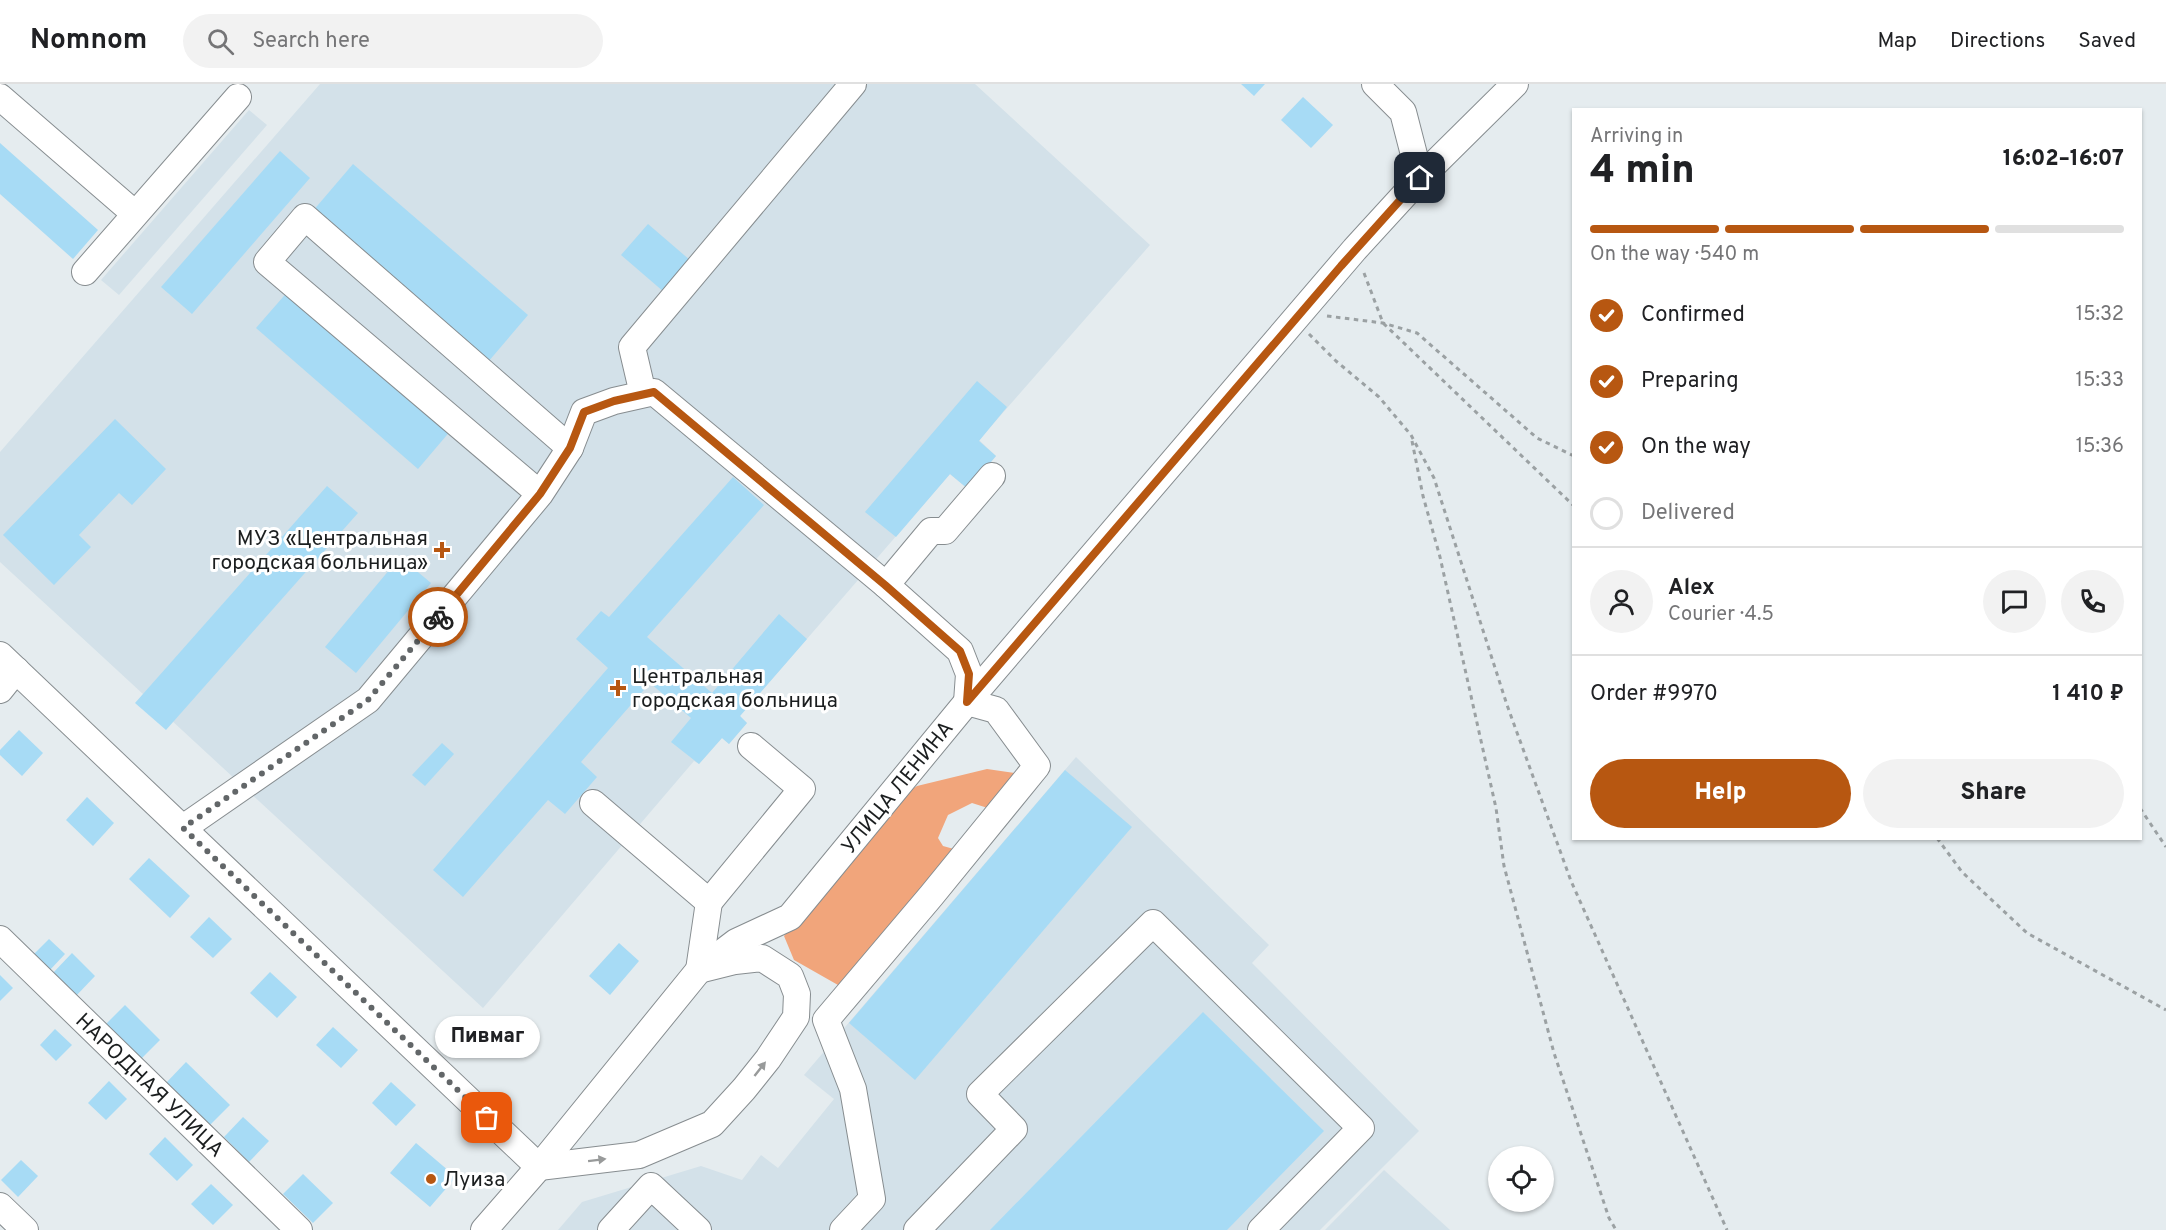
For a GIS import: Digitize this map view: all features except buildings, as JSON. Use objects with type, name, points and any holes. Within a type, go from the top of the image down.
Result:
[{"type":"street","points":[[643,394],[632,347],[853,84]]},
{"type":"street","points":[[1375,84],[1403,112],[1420,178]]},
{"type":"street","name":"УЛИЦА ЛЕНИНА","points":[[484,1230],[539,1167],[699,970],[736,942],[790,918],[967,702],[1355,249],[1420,178],[1515,84]]},
{"type":"street","points":[[0,97],[134,213]]},
{"type":"street","points":[[85,272],[237,97]]},
{"type":"street","points":[[540,494],[267,262],[305,217],[570,448]]},
{"type":"street","points":[[183,828],[368,700],[540,494],[570,448],[584,412],[614,401],[654,392],[885,585],[960,651],[969,674],[967,702],[996,710],[1036,766],[932,896],[826,1020],[853,1089],[872,1199],[843,1230]]},
{"type":"street","points":[[885,585],[931,531],[945,531],[992,476]]},
{"type":"street","points":[[0,690],[8,662],[539,1167],[639,1155],[712,1125],[768,1059],[796,1017],[797,994],[789,976],[762,958],[735,961],[699,970],[709,902],[802,789],[751,746]]},
{"type":"street","points":[[593,803],[709,902]]},
{"type":"street","points":[[917,1230],[1014,1129],[980,1094],[1153,923],[1361,1128],[1262,1230]]},
{"type":"street","name":"НАРОДНАЯ УЛИЦА","points":[[0,939],[299,1230]]},
{"type":"street","points":[[611,1230],[651,1186],[698,1230]]},
{"type":"street","points":[[0,1206],[25,1230]]},
{"type":"path","points":[[1355,249],[1383,324],[1572,504]]},
{"type":"path","points":[[1572,455],[1536,438],[1417,333],[1383,324],[1335,316],[1297,316],[1305,330],[1336,361],[1379,397],[1411,435],[1434,478],[1507,705],[1571,881],[1727,1230]]},
{"type":"path","points":[[1411,435],[1423,496],[1440,557],[1496,808],[1507,877],[1554,1053],[1609,1218],[1616,1230]]},
{"type":"path","points":[[2142,811],[2166,848]]},
{"type":"path","points":[[1938,840],[1962,872],[2027,933],[2166,1010]]},
{"type":"shaded area","name":"МУЗ «Центральная городская больница»","points":[[320,84],[975,84],[1150,245],[979,440],[996,456],[968,489],[950,474],[740,716],[747,723],[729,744],[722,738],[699,764],[694,761],[483,1008],[0,562],[0,452]]},
{"type":"shaded area","points":[[249,110],[267,125],[119,295],[101,280]]},
{"type":"shaded area","points":[[1076,757],[1269,945],[1252,963],[1419,1131],[1320,1230],[558,1230],[582,1202],[701,1166],[742,1180],[761,1155],[778,1168],[834,1099],[804,1075]]},
{"type":"shaded area","points":[[987,769],[1021,774],[994,810],[972,803],[948,815],[938,838],[943,846],[961,851],[851,987],[838,985],[794,960],[784,936],[892,803],[917,786]]},
{"type":"shaded area","points":[[1384,1170],[1450,1230],[1325,1230]]},
{"type":"way so far","points":[[438,617],[368,700],[183,828],[487,1118]]},
{"type":"place","name":"МУЗ «Центральная городская больница»","points":[[442,550]]},
{"type":"place","name":"Центральная городская больница","points":[[618,688]]},
{"type":"place","name":"Пивмаг","points":[[487,1118]]},
{"type":"place","name":"Луиза","points":[[431,1179]]},
{"type":"route","points":[[438,617],[540,494],[570,448],[584,412],[614,401],[654,392],[885,585],[960,651],[969,674],[967,702],[1355,249],[1420,178]]}]
